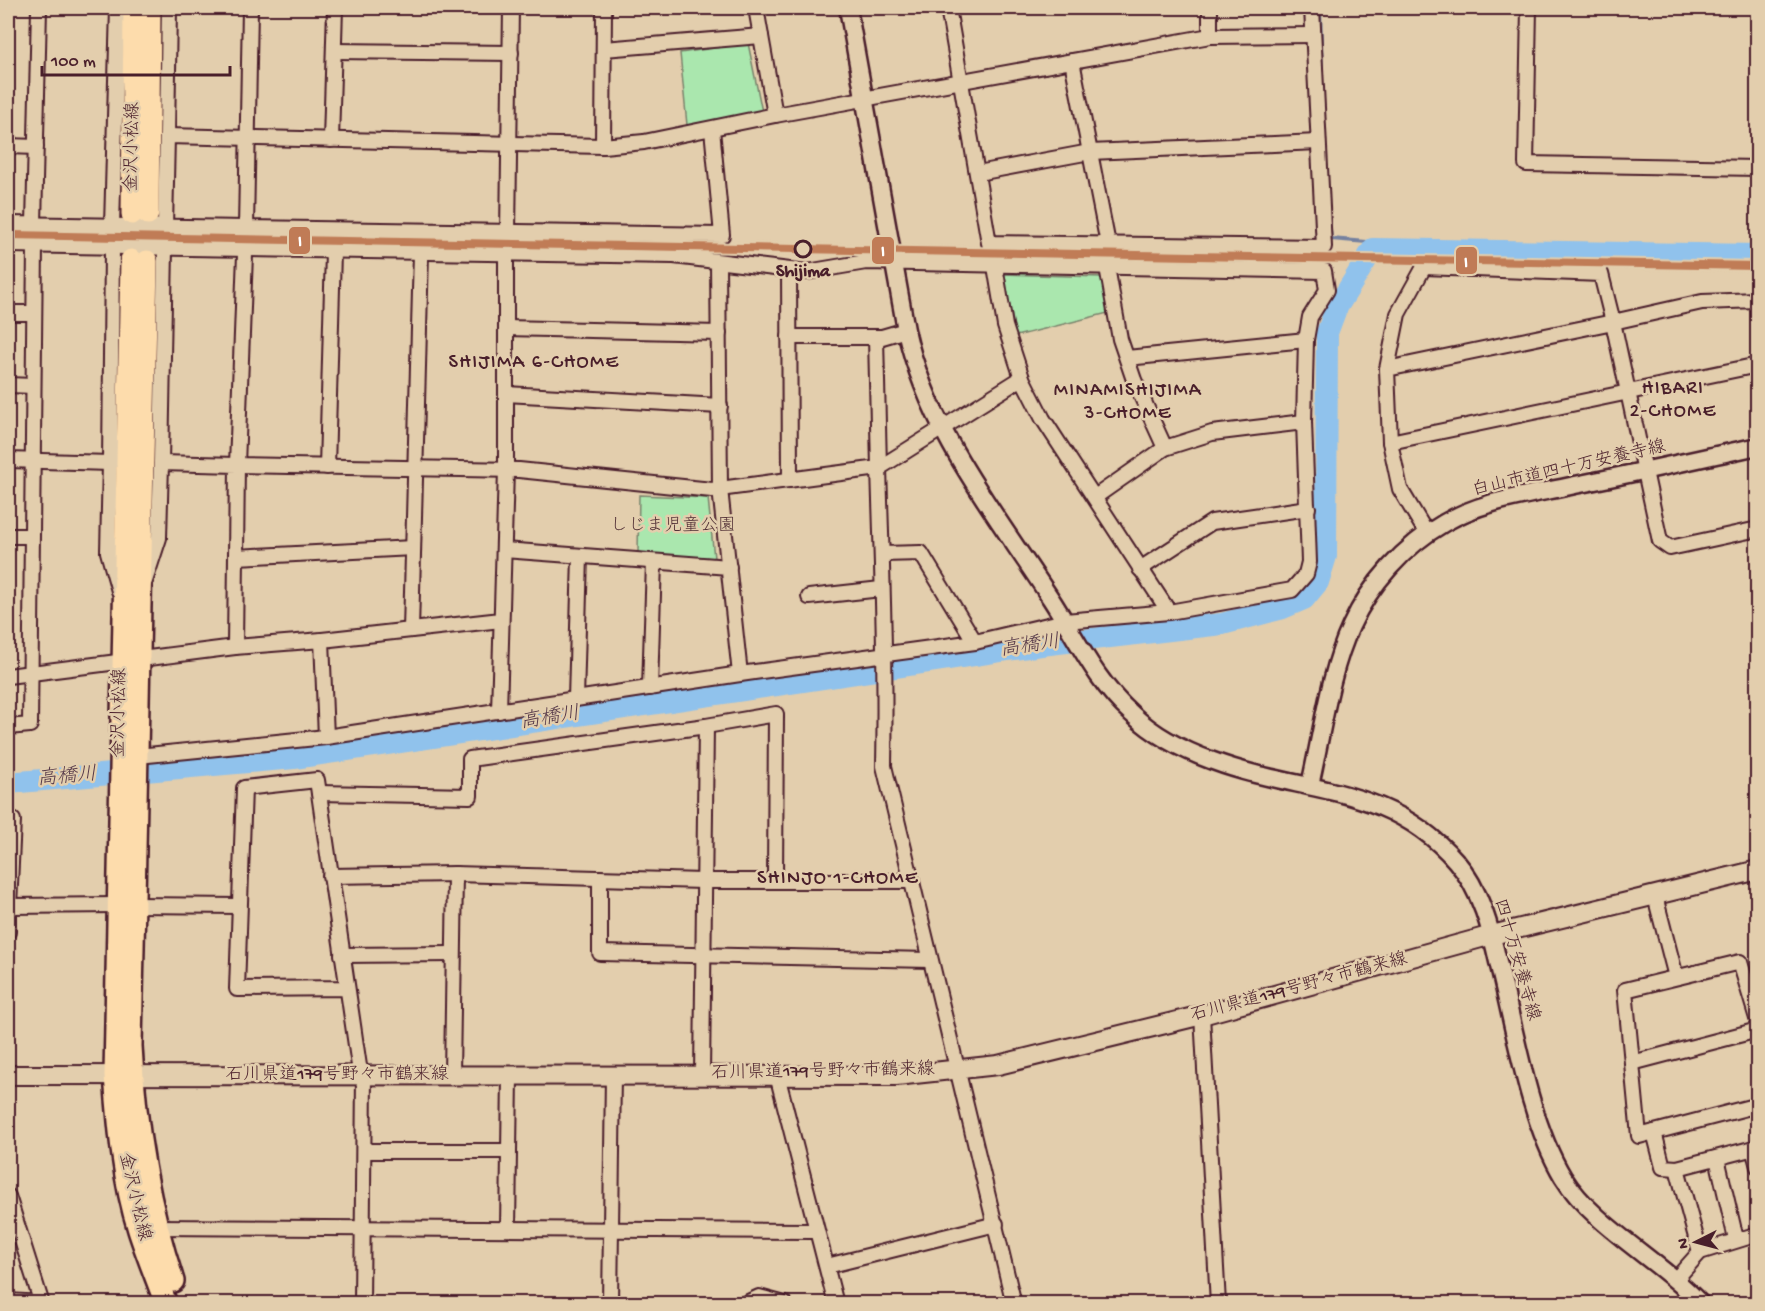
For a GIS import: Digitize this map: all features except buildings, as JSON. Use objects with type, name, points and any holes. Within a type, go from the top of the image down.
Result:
[{"type":"main road","name":"金沢小松線","points":[[134,8],[140,214],[150,8]]},
{"type":"main road","name":"金沢小松線","points":[[139,260],[130,661],[132,758],[128,782],[120,1137],[139,1228],[166,1304]]},
{"type":"main road","name":"石川県道179号野々市鶴来線","points":[[8,1075],[896,1076],[957,1070],[998,1065],[1202,1015],[1492,935],[1758,870]]},
{"type":"main road","name":"金沢小松線","points":[[123,1075],[154,1227],[181,1304]]},
{"type":"street","points":[[34,224],[39,8]]},
{"type":"street","points":[[112,226],[118,8]]},
{"type":"street","points":[[165,227],[169,8]]},
{"type":"street","points":[[235,647],[237,465],[246,251],[250,8]]},
{"type":"street","points":[[331,140],[335,8]]},
{"type":"street","points":[[508,233],[510,8]]},
{"type":"street","points":[[603,146],[604,8]]},
{"type":"street","points":[[756,8],[775,115]]},
{"type":"street","name":"四十万安養寺線","points":[[848,8],[912,358],[941,430],[1086,658],[1131,714],[1185,749],[1214,762],[1310,785],[1381,806],[1433,837],[1459,865],[1479,900],[1492,935],[1532,1096],[1546,1139],[1563,1177],[1586,1206],[1676,1279],[1701,1304]]},
{"type":"street","points":[[948,8],[989,243],[1324,247],[1312,8]]},
{"type":"street","points":[[1210,8],[1210,36]]},
{"type":"street","points":[[1529,8],[1526,164],[1758,168]]},
{"type":"street","points":[[167,136],[603,146],[644,142],[775,115],[1210,36],[1313,35]]},
{"type":"street","points":[[604,49],[761,36]]},
{"type":"street","points":[[334,51],[511,53]]},
{"type":"street","points":[[1072,61],[1108,244]]},
{"type":"street","points":[[8,224],[723,236],[712,129]]},
{"type":"street","points":[[978,173],[1090,152],[1318,142]]},
{"type":"street","points":[[8,146],[36,147]]},
{"type":"street","points":[[8,245],[246,251],[674,256],[807,272],[866,262],[1324,271],[1327,290],[1310,317],[1306,340],[1304,422],[1309,562],[1306,574],[1292,590],[1069,628],[883,656],[740,674],[326,737],[132,758]]},
{"type":"street","points":[[8,727],[30,725],[35,246]]},
{"type":"street","points":[[112,248],[108,552],[131,598]]},
{"type":"street","points":[[131,598],[159,538],[165,249]]},
{"type":"street","points":[[327,467],[333,252]]},
{"type":"street","points":[[411,630],[421,253]]},
{"type":"street","points":[[499,711],[506,470],[506,254]]},
{"type":"street","points":[[718,263],[720,489],[740,674]]},
{"type":"street","points":[[995,266],[1005,326],[1022,378],[1043,419],[1169,612]]},
{"type":"street","points":[[1107,267],[1120,339],[1165,448]]},
{"type":"street","points":[[1427,534],[1400,489],[1390,442],[1387,369],[1398,314],[1424,267],[1601,274],[1660,541],[1670,548],[1758,529]]},
{"type":"street","points":[[789,270],[790,480]]},
{"type":"street","points":[[1387,369],[1702,302],[1758,300]]},
{"type":"street","points":[[8,313],[34,313]]},
{"type":"street","points":[[506,328],[718,333]]},
{"type":"street","points":[[789,337],[876,337],[906,330]]},
{"type":"street","points":[[876,337],[881,589],[886,692],[884,766],[996,1224],[1011,1303]]},
{"type":"street","points":[[1127,358],[1306,340]]},
{"type":"street","points":[[1390,442],[1758,365]]},
{"type":"street","points":[[161,463],[506,470],[720,489],[879,468],[1022,378]]},
{"type":"street","points":[[8,386],[33,386]]},
{"type":"street","points":[[506,394],[720,406]]},
{"type":"street","points":[[1095,497],[1165,448],[1212,433],[1304,422]]},
{"type":"street","name":"白山市道四十万安養寺線","points":[[1310,785],[1340,655],[1350,627],[1363,603],[1386,572],[1427,534],[1446,522],[1500,501],[1758,446]]},
{"type":"street","points":[[8,460],[110,463]]},
{"type":"street","points":[[1140,569],[1212,522],[1308,508]]},
{"type":"street","points":[[8,536],[31,536]]},
{"type":"street","points":[[236,557],[413,548]]},
{"type":"street","points":[[504,550],[729,567]]},
{"type":"street","points":[[882,554],[921,553],[975,642]]},
{"type":"street","points":[[576,699],[580,556]]},
{"type":"street","points":[[650,688],[654,562]]},
{"type":"street","points":[[810,597],[881,589]]},
{"type":"street","points":[[8,675],[235,647],[322,640],[501,620]]},
{"type":"street","points":[[322,640],[326,737]]},
{"type":"street","points":[[319,794],[470,796],[470,759],[776,714],[775,881]]},
{"type":"street","points":[[702,1074],[701,955],[706,726]]},
{"type":"street","points":[[347,988],[237,989],[244,788],[317,780],[359,1066],[364,1075],[362,1304]]},
{"type":"street","points":[[8,819],[13,819],[8,932]]},
{"type":"street","points":[[330,876],[455,874],[703,881],[912,881]]},
{"type":"street","points":[[452,1075],[455,874]]},
{"type":"street","points":[[600,878],[600,953],[930,960]]},
{"type":"street","points":[[1655,896],[1676,976]]},
{"type":"street","points":[[8,906],[239,906]]},
{"type":"street","points":[[342,955],[453,954]]},
{"type":"street","points":[[1758,1022],[1740,962],[1625,990],[1639,1136],[1758,1105]]},
{"type":"street","points":[[1202,1015],[1218,1304]]},
{"type":"street","points":[[1632,1062],[1758,1030]]},
{"type":"street","points":[[508,1230],[510,1075]]},
{"type":"street","points":[[777,1075],[836,1304]]},
{"type":"street","points":[[610,1304],[613,1076]]},
{"type":"street","points":[[1654,1132],[1663,1167],[1677,1168],[1755,1148],[1758,1167]]},
{"type":"street","points":[[364,1151],[509,1150]]},
{"type":"street","points":[[1717,1158],[1737,1239]]},
{"type":"street","points":[[1677,1168],[1700,1252]]},
{"type":"street","points":[[8,1196],[42,1303],[8,1301]]},
{"type":"street","points":[[827,1266],[996,1224]]},
{"type":"street","points":[[154,1227],[363,1226],[508,1230],[816,1231]]},
{"type":"street","points":[[1676,1279],[1700,1252],[1758,1234]]},
{"type":"street","points":[[8,1240],[22,1242]]},
{"type":"street","points":[[744,1304],[759,1297],[785,1304]]},
{"type":"green space","points":[[748,43],[762,112],[687,125],[680,53]]},
{"type":"green space","points":[[1003,274],[1102,277],[1108,313],[1016,336]]},
{"type":"green space","name":"しじま児童公園","points":[[639,495],[708,498],[714,558],[638,553]]},
{"type":"waterway","points":[[1320,8],[1322,73]]},
{"type":"waterway","points":[[1329,218],[1331,239],[1367,242],[1373,249]]},
{"type":"waterway","name":"高橋川","points":[[8,783],[294,758],[1041,645],[1222,624],[1283,608],[1304,599],[1318,582],[1326,556],[1327,333],[1336,309],[1373,249],[1758,255]]},
{"type":"tunnel","points":[[131,260],[132,214]]},
{"type":"transit line","name":"I","points":[[8,235],[1758,266]]},
{"type":"place","name":"Shijima","points":[[803,249]]},
{"type":"district","name":"SHIJIMA 6-CHOME","points":[[534,363]]},
{"type":"district","name":"HIBARI 2-CHOME","points":[[1673,400]]},
{"type":"district","name":"MINAMISHIJIMA 3-CHOME","points":[[1128,402]]},
{"type":"district","name":"SHINJO 1-CHOME","points":[[838,879]]}]
